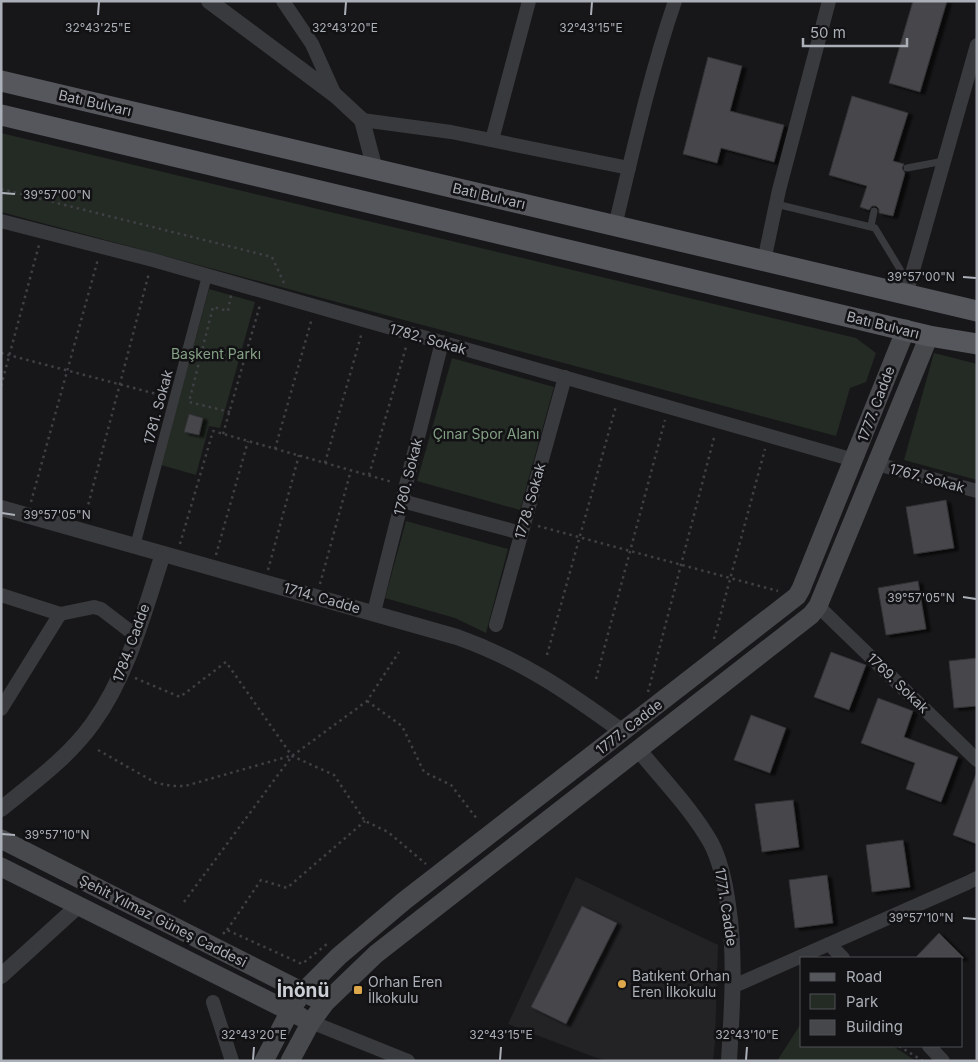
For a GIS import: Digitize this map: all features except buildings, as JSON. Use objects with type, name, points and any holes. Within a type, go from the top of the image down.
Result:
[{"type":"main road","name":"Batı Bulvarı","points":[[1,81],[764,261],[908,289],[977,311]]},
{"type":"main road","name":"Batı Bulvarı","points":[[1,115],[929,336],[977,344]]},
{"type":"main road","name":"1777. Cadde","points":[[264,1061],[303,992],[339,956],[404,901],[797,596],[906,330]]},
{"type":"main road","name":"1777. Cadde","points":[[290,1061],[311,1022],[325,1003],[376,954],[803,622],[818,606],[929,336]]},
{"type":"main road","points":[[623,732],[638,749]]},
{"type":"main road","name":"Şehit Yılmaz Güneş Caddesi","points":[[1,839],[325,1003]]},
{"type":"main road","name":"Şehit Yılmaz Güneş Caddesi","points":[[1,867],[311,1022]]},
{"type":"main road","points":[[78,906],[89,884]]},
{"type":"street","points":[[209,1],[335,96],[362,120],[373,162],[373,169]]},
{"type":"street","points":[[284,1],[312,44],[335,96]]},
{"type":"street","points":[[492,140],[529,1]]},
{"type":"street","points":[[615,226],[666,27],[675,1]]},
{"type":"street","points":[[764,261],[776,204],[829,1]]},
{"type":"street","points":[[908,289],[977,45]]},
{"type":"street","points":[[362,120],[451,132],[629,168]]},
{"type":"street","name":"1782. Sokak","points":[[1,221],[153,260],[854,460]]},
{"type":"street","name":"1781. Sokak","points":[[135,546],[207,276]]},
{"type":"street","name":"1780. Sokak","points":[[374,612],[442,342]]},
{"type":"street","name":"1778. Sokak","points":[[496,625],[565,377]]},
{"type":"street","name":"1767. Sokak","points":[[877,464],[977,491]]},
{"type":"street","points":[[402,501],[523,528]]},
{"type":"street","name":"1714. Cadde","points":[[1,508],[374,612],[450,634],[489,648],[541,675],[623,732]]},
{"type":"street","name":"1784. Cadde","points":[[1,808],[50,768],[77,742],[104,708],[122,673],[135,635],[170,555]]},
{"type":"street","points":[[1,595],[60,614],[94,607],[101,609],[135,635]]},
{"type":"street","name":"1769. Sokak","points":[[818,606],[977,760]]},
{"type":"street","points":[[1,709],[60,614]]},
{"type":"street","name":"1771. Cadde","points":[[638,749],[700,826],[712,844],[720,864],[730,922],[734,986],[728,1061]]},
{"type":"street","points":[[734,986],[977,878]]},
{"type":"street","points":[[1,976],[78,906]]},
{"type":"street","points":[[829,944],[843,957]]},
{"type":"street","points":[[213,1002],[232,1061]]},
{"type":"street","points":[[311,1022],[408,1061]]},
{"type":"street","points":[[930,1047],[943,1061]]},
{"type":"lane","points":[[907,168],[944,161]]},
{"type":"lane","points":[[776,204],[875,228],[880,234],[908,289]]},
{"type":"lane","points":[[871,226],[874,211]]},
{"type":"path","points":[[1,189],[272,257],[292,300]]},
{"type":"path","points":[[1,386],[42,232]]},
{"type":"path","points":[[27,515],[101,247]]},
{"type":"path","points":[[82,531],[153,260]]},
{"type":"path","points":[[230,412],[189,402],[213,307],[228,311],[234,283]]},
{"type":"path","points":[[223,434],[264,292]]},
{"type":"path","points":[[275,449],[316,306]]},
{"type":"path","points":[[325,463],[365,320]]},
{"type":"path","points":[[369,475],[410,333]]},
{"type":"path","points":[[1,353],[174,399]]},
{"type":"path","points":[[547,655],[619,393]]},
{"type":"path","points":[[596,679],[669,407]]},
{"type":"path","points":[[641,718],[718,421]]},
{"type":"path","points":[[170,555],[213,431],[406,485]]},
{"type":"path","points":[[713,641],[768,435]]},
{"type":"path","points":[[212,567],[248,441]]},
{"type":"path","points":[[265,582],[299,456]]},
{"type":"path","points":[[317,596],[351,470]]},
{"type":"path","points":[[523,528],[579,537],[797,596]]},
{"type":"path","points":[[184,902],[292,756],[367,701],[399,652]]},
{"type":"path","points":[[122,673],[180,697],[226,662],[292,756],[334,775],[365,821],[388,832],[438,875]]},
{"type":"path","points":[[367,701],[402,726],[424,772],[451,785],[477,819]]},
{"type":"path","points":[[98,750],[156,783],[172,786],[185,786],[292,756]]},
{"type":"path","points":[[213,946],[227,930],[261,880],[287,888],[365,821]]},
{"type":"path","points":[[227,930],[302,964],[333,938]]},
{"type":"path","points":[[902,1047],[923,1061]]},
{"type":"shaded area","name":"Batıkent Orhan Eren İlkokulu","points":[[576,877],[718,945],[713,1061],[610,1061],[594,1057],[508,1024]]},
{"type":"green space","points":[[1,133],[856,338],[876,353],[866,382],[850,388],[836,436],[1,212]]},
{"type":"green space","name":"Başkent Parkı","points":[[209,289],[255,302],[220,428],[209,426],[196,475],[161,465]]},
{"type":"green space","points":[[934,353],[977,364],[977,480],[904,460]]},
{"type":"green space","name":"Çınar Spor Alanı","points":[[452,358],[554,387],[520,510],[417,481]]},
{"type":"green space","points":[[406,521],[508,549],[486,633],[455,618],[385,598]]},
{"type":"green space","points":[[800,1025],[800,1047],[895,1047],[916,1061],[777,1061]]},
{"type":"place","name":"Batıkent Orhan Eren İlkokulu","points":[[622,984]]},
{"type":"place","name":"Orhan Eren İlkokulu","points":[[358,990]]},
{"type":"district","name":"İnönü","points":[[303,990]]}]
